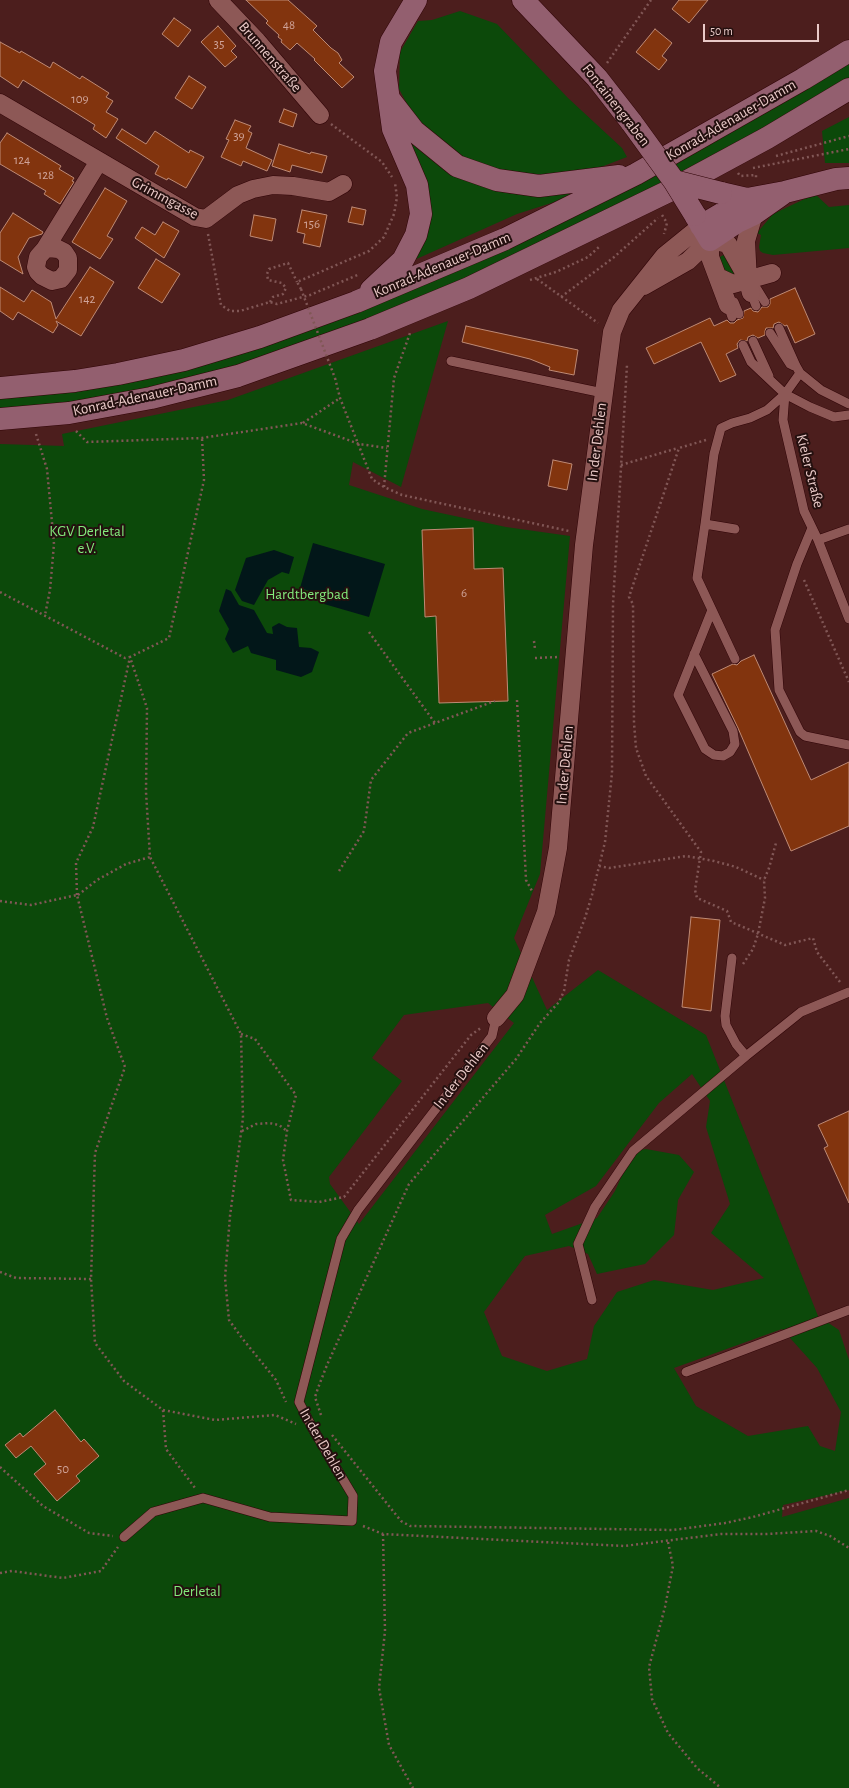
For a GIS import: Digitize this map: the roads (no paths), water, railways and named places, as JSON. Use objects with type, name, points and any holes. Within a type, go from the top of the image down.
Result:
[{"type":"main road","name":"Fontainengraben","points":[[523,0],[597,78],[674,181],[702,227]]},
{"type":"main road","points":[[356,302],[382,281],[403,260],[416,235],[421,214],[410,193],[393,129],[385,71],[391,42],[400,25],[418,4]]},
{"type":"main road","name":"Konrad-Adenauer-Damm","points":[[0,388],[75,382],[184,360],[260,337],[356,302],[505,239],[636,174],[803,79],[849,51]]},
{"type":"main road","name":"Konrad-Adenauer-Damm","points":[[0,419],[69,413],[151,398],[238,376],[370,329],[469,288],[670,191],[767,138],[849,89]]},
{"type":"main road","points":[[389,98],[414,131],[458,166],[497,180],[539,186],[636,174]]},
{"type":"main road","points":[[674,181],[721,193],[753,198],[785,192],[836,179],[849,178]]},
{"type":"main road","points":[[702,227],[737,222],[753,198]]},
{"type":"street","name":"Brunnenstraße","points":[[218,0],[257,41],[320,116]]},
{"type":"street","name":"Grimmgasse","points":[[0,103],[195,217],[206,219],[238,195],[252,188],[287,185],[329,192],[343,184]]},
{"type":"street","points":[[45,249],[99,161]]},
{"type":"street","points":[[753,198],[746,241],[756,294]]},
{"type":"street","points":[[702,227],[728,244],[756,294]]},
{"type":"street","name":"Fontainengraben","points":[[702,227],[710,257],[733,309]]},
{"type":"street","name":"In der Dehlen","points":[[496,1018],[515,995],[546,912],[558,848],[586,535],[612,332],[621,310],[635,291],[688,261],[702,227]]},
{"type":"street","points":[[756,294],[772,273]]},
{"type":"street","points":[[718,277],[756,294]]},
{"type":"lane","points":[[779,328],[798,369]]},
{"type":"lane","points":[[770,333],[790,364],[798,369],[821,390],[849,404]]},
{"type":"lane","points":[[753,341],[772,383]]},
{"type":"lane","points":[[743,345],[751,362],[785,394],[834,417],[849,415]]},
{"type":"lane","points":[[451,361],[603,393]]},
{"type":"lane","points":[[735,659],[697,578],[714,454],[721,428],[767,410],[785,394],[798,369]]},
{"type":"lane","name":"Kieler Straße","points":[[785,394],[783,420],[804,511],[818,540],[849,619]]},
{"type":"lane","points":[[705,524],[735,529]]},
{"type":"lane","points":[[812,528],[797,564],[775,630],[780,690],[800,732],[804,736],[849,745]]},
{"type":"lane","points":[[818,540],[849,528]]},
{"type":"lane","points":[[694,654],[733,731],[734,744],[730,752],[723,756],[714,755],[705,749],[678,695],[694,654],[712,610]]},
{"type":"lane","points":[[732,958],[725,1016],[726,1025],[736,1044],[746,1056]]},
{"type":"lane","points":[[592,1300],[578,1244],[595,1207],[633,1151],[801,1012],[848,992]]},
{"type":"lane","name":"In der Dehlen","points":[[124,1537],[153,1512],[203,1498],[270,1517],[352,1521],[354,1496],[314,1431],[299,1402],[341,1239],[358,1210],[492,1036],[496,1018]]},
{"type":"lane","points":[[686,1372],[849,1310]]},
{"type":"park label","name":"KGV Derletal e.V.","points":[[87,540]]},
{"type":"park label","name":"Hardtbergbad","points":[[307,594]]},
{"type":"park label","name":"Derletal","points":[[197,1591]]}]
